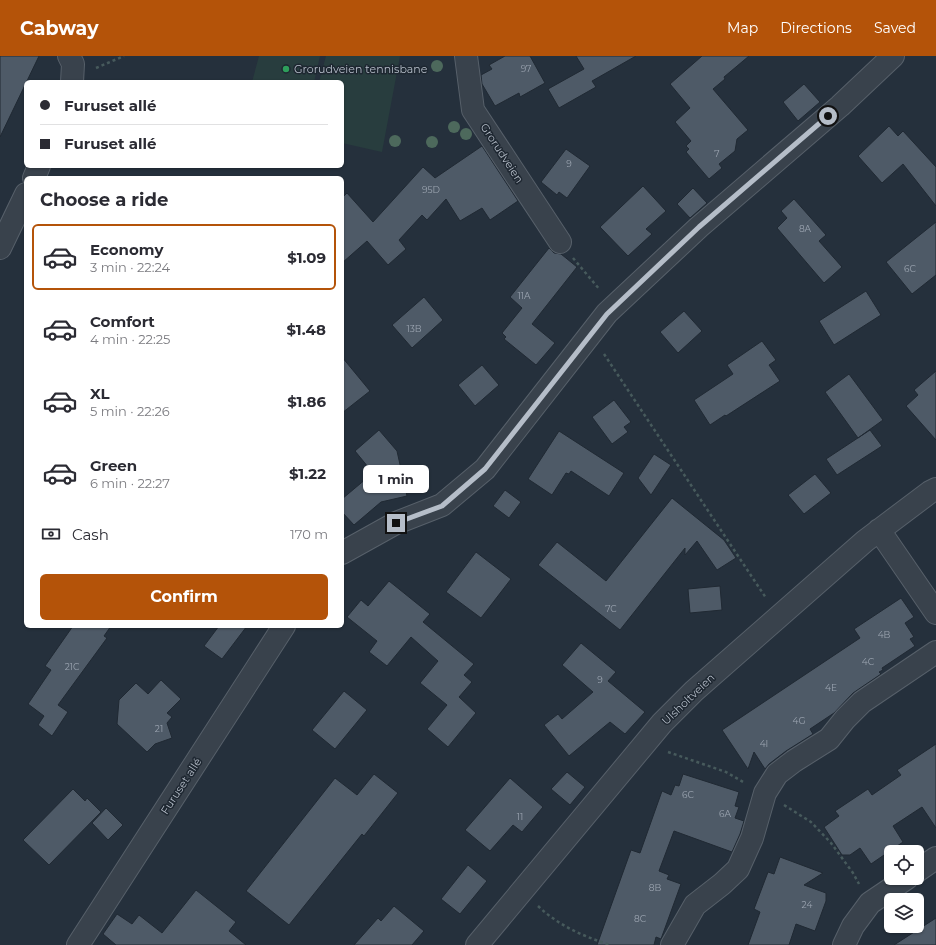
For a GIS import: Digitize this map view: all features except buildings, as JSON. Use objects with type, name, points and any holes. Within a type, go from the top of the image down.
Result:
[{"type":"street","points":[[69,56],[73,64],[72,80]]},
{"type":"street","name":"Grorudveien","points":[[466,56],[473,110],[560,242]]},
{"type":"street","points":[[344,552],[396,523],[442,506],[485,469],[607,314],[699,227],[840,106],[893,56]]},
{"type":"street","points":[[0,248],[24,198]]},
{"type":"street","name":"Ulsholtveien","points":[[477,945],[662,723],[694,691],[865,541],[936,489]]},
{"type":"street","points":[[879,530],[936,613]]},
{"type":"street","name":"Furuset allé","points":[[78,945],[283,628]]},
{"type":"street","points":[[672,945],[695,905],[722,884],[738,869],[752,838],[765,793],[777,774],[794,761],[829,739],[845,719],[862,702],[936,652]]},
{"type":"street","points":[[924,866],[936,858]]},
{"type":"street","points":[[844,945],[853,926],[870,903],[897,885]]},
{"type":"path","points":[[72,80],[124,56]]},
{"type":"path","points":[[560,242],[614,307]]},
{"type":"path","points":[[591,334],[778,617]]},
{"type":"path","points":[[523,890],[536,904],[555,920],[584,936],[610,945]]},
{"type":"green space","name":"Grorudveien tennisbane","points":[[259,56],[320,56],[314,80],[253,80]]},
{"type":"green space","points":[[326,56],[400,56],[382,152],[344,143],[344,80],[320,80]]},
{"type":"place","name":"Grorudveien tennisbane","points":[[286,69]]},
{"type":"route","points":[[396,523],[442,506],[485,469],[607,314],[699,227],[828,116]]}]
